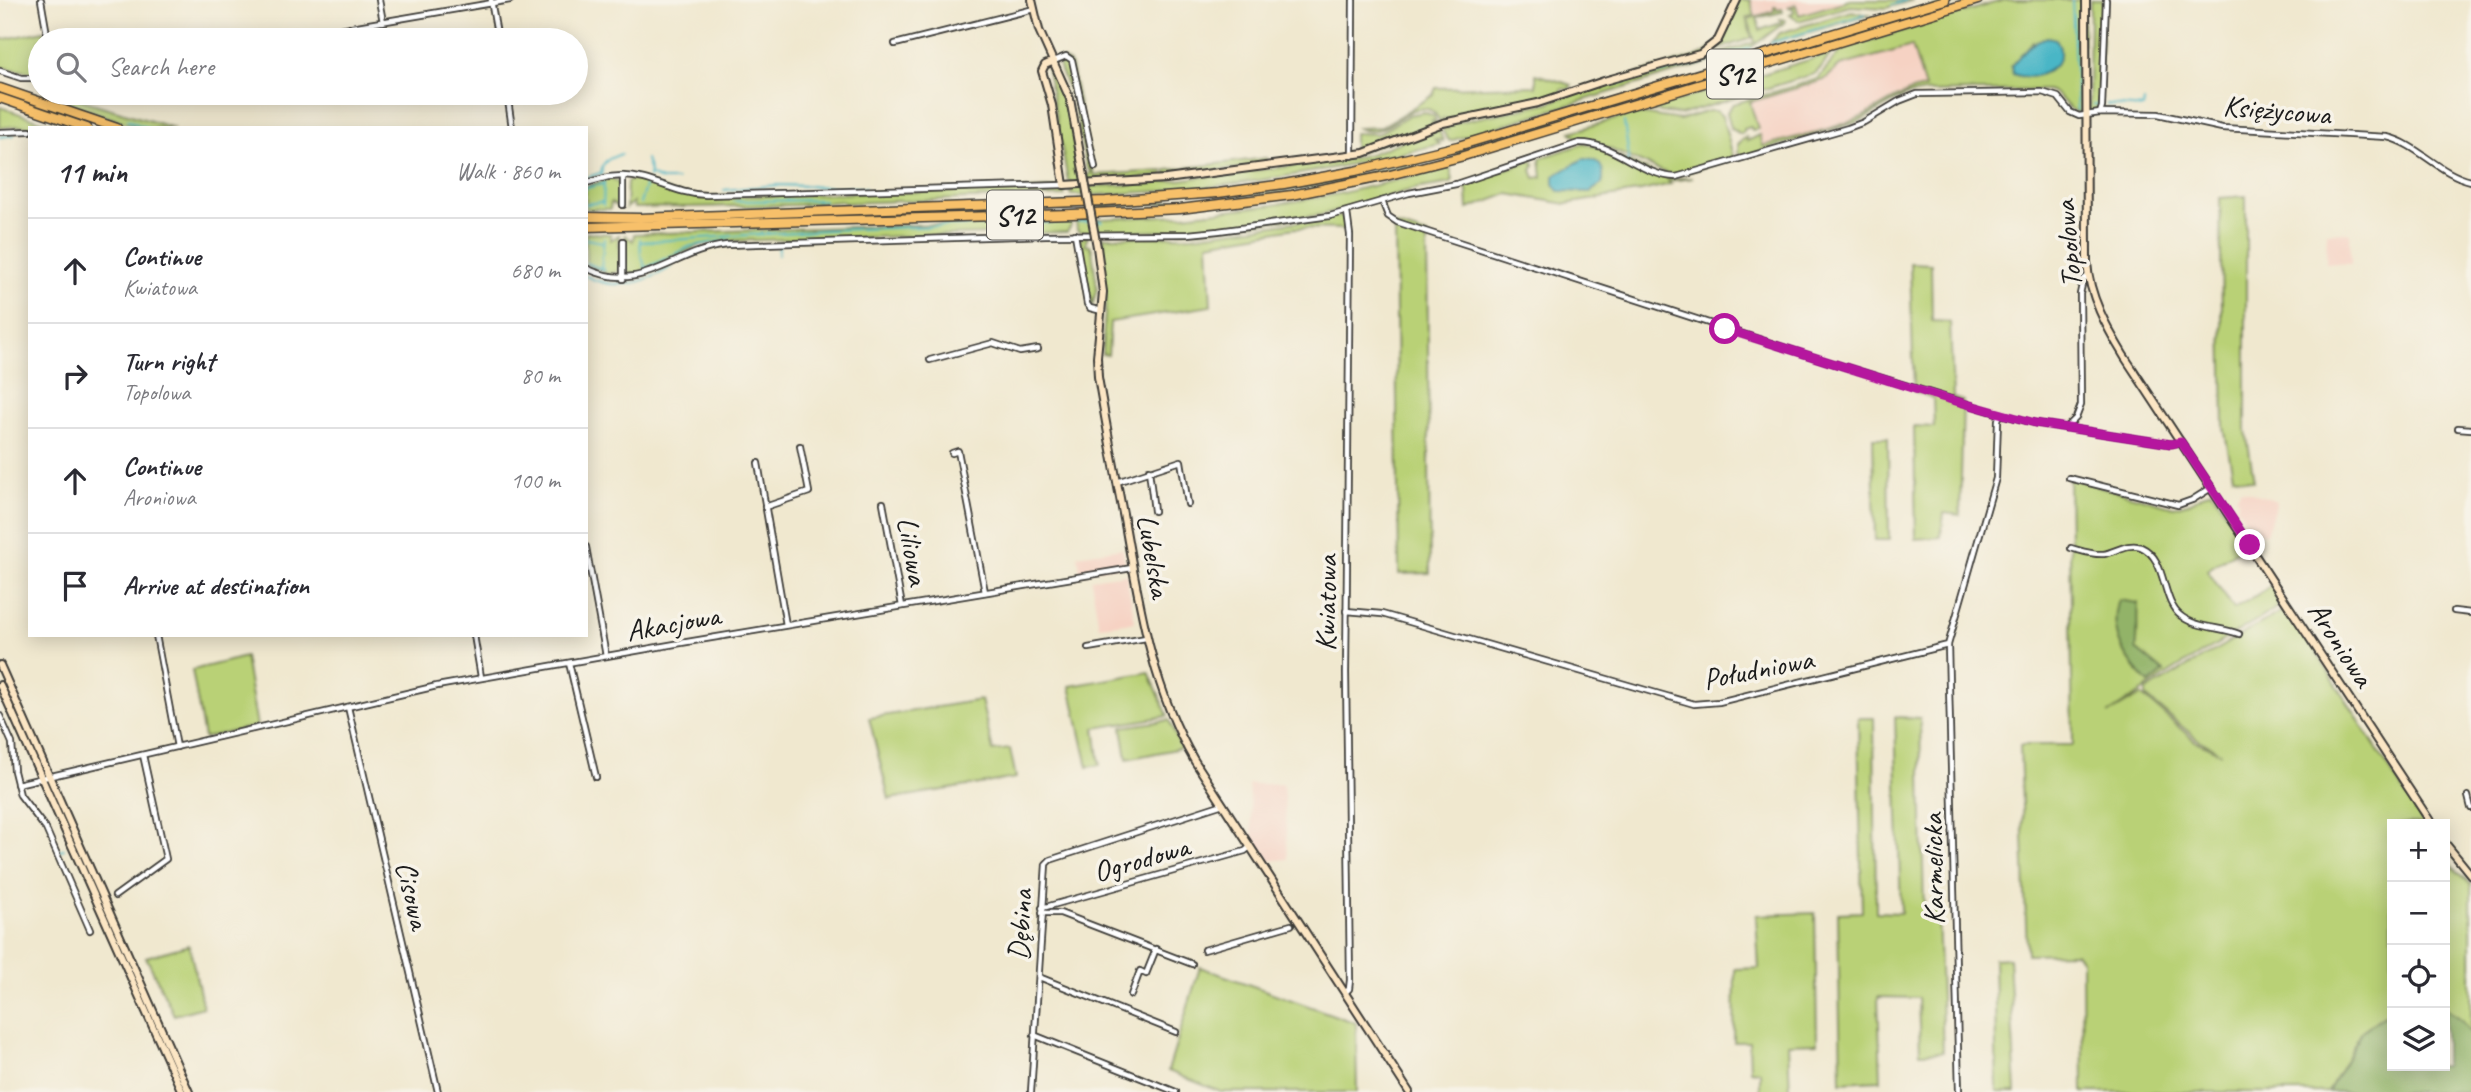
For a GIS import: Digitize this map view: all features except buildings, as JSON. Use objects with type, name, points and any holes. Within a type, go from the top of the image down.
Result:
[{"type":"highway","name":"S12","points":[[588,218],[1173,197],[1284,184],[1355,171],[1458,146],[1945,0]]},
{"type":"highway","name":"S12","points":[[588,227],[1072,214],[1180,209],[1292,195],[1439,163],[1978,0]]},
{"type":"highway","points":[[0,88],[28,98]]},
{"type":"highway","points":[[0,99],[81,126]]},
{"type":"highway","points":[[50,105],[111,126]]},
{"type":"street","points":[[41,0],[46,28]]},
{"type":"street","points":[[379,0],[383,22]]},
{"type":"street","points":[[347,28],[510,0]]},
{"type":"street","name":"Lubelska","points":[[1032,0],[1036,22],[1070,99],[1102,286],[1098,371],[1132,568],[1146,638],[1156,671],[1183,738],[1250,847],[1409,1092]]},
{"type":"street","points":[[1352,156],[1353,0]]},
{"type":"street","points":[[588,182],[623,176],[641,178],[683,193],[706,195],[1064,186],[1160,179],[1352,156],[1434,125],[1538,103],[1700,54],[1718,40],[1737,0]]},
{"type":"street","points":[[2100,113],[2106,0]]},
{"type":"street","points":[[491,2],[496,28]]},
{"type":"street","name":"Topolowa","points":[[2086,2],[2088,276],[2113,337],[2212,488]]},
{"type":"street","points":[[895,44],[1034,9]]},
{"type":"street","points":[[1064,186],[1052,105],[1042,71],[1045,65],[1066,56],[1072,60],[1095,167]]},
{"type":"street","points":[[0,71],[28,78]]},
{"type":"street","points":[[588,269],[604,276],[623,279],[646,274],[699,250],[727,244],[1204,233],[1347,212],[1409,193],[1450,186],[1569,146],[1586,143],[1662,174],[1682,176],[1848,128],[1917,94],[2046,92],[2058,97],[2073,114],[2086,116]]},
{"type":"street","points":[[509,105],[512,126]]},
{"type":"street","name":"Księżycowa","points":[[2086,116],[2100,113],[2158,114],[2237,130],[2391,138],[2457,177],[2471,181]]},
{"type":"street","points":[[0,132],[28,131]]},
{"type":"street","points":[[623,176],[623,205]]},
{"type":"street","points":[[1382,201],[1388,216],[1397,222],[1826,361],[2000,414],[2066,428],[2171,444],[2181,442]]},
{"type":"street","name":"Kwiatowa","points":[[1345,994],[1350,980],[1346,611],[1350,235],[1347,212]]},
{"type":"street","points":[[1075,234],[1087,304],[1090,308],[1102,311]]},
{"type":"street","points":[[623,241],[623,279]]},
{"type":"street","points":[[2066,428],[2080,410],[2080,294],[2082,280],[2088,276]]},
{"type":"street","points":[[930,360],[993,343],[1020,352],[1038,349]]},
{"type":"street","points":[[1948,645],[1972,570],[1996,478],[2000,414]]},
{"type":"street","points":[[2458,428],[2471,429]]},
{"type":"street","points":[[765,507],[809,492],[800,446]]},
{"type":"street","points":[[952,453],[958,451],[985,592]]},
{"type":"street","points":[[1117,482],[1181,461],[1188,505]]},
{"type":"street","points":[[758,463],[786,625]]},
{"type":"street","points":[[1149,470],[1154,511]]},
{"type":"street","points":[[2069,478],[2178,505],[2212,488]]},
{"type":"street","name":"Aroniowa","points":[[2212,488],[2429,819]]},
{"type":"street","name":"Liliowa","points":[[883,503],[902,606]]},
{"type":"street","points":[[2071,548],[2099,554],[2127,547],[2140,547],[2149,554],[2161,571],[2172,606],[2179,615],[2193,622],[2239,635]]},
{"type":"street","points":[[588,558],[606,656]]},
{"type":"street","name":"Akacjowa","points":[[17,784],[481,677],[1132,568]]},
{"type":"street","name":"Południowa","points":[[1346,611],[1382,614],[1695,704],[1746,696],[1948,645]]},
{"type":"street","points":[[2454,611],[2471,613]]},
{"type":"street","points":[[156,637],[177,747]]},
{"type":"street","points":[[474,637],[481,677]]},
{"type":"street","points":[[1088,648],[1146,638]]},
{"type":"street","name":"Karmelicka","points":[[1948,645],[1959,1092]]},
{"type":"street","points":[[569,663],[596,777]]},
{"type":"street","points":[[0,665],[45,777],[182,1092]]},
{"type":"street","points":[[0,685],[189,1092]]},
{"type":"street","name":"Cisowa","points":[[348,707],[438,1092]]},
{"type":"street","points":[[0,716],[12,743],[17,784],[22,800],[46,829],[90,930]]},
{"type":"street","points":[[115,896],[163,863],[167,855],[143,755]]},
{"type":"street","points":[[2468,796],[2471,808]]},
{"type":"street","name":"Dębina","points":[[1031,1092],[1044,869],[1051,860],[1223,804]]},
{"type":"street","name":"Ogrodowa","points":[[1042,911],[1245,851],[1250,847]]},
{"type":"street","points":[[2450,850],[2471,875]]},
{"type":"street","points":[[1042,911],[1060,914],[1192,964]]},
{"type":"street","points":[[1204,950],[1291,925]]},
{"type":"street","points":[[1131,995],[1140,971],[1146,974],[1156,949]]},
{"type":"street","points":[[1039,976],[1177,1032]]},
{"type":"street","points":[[1034,1035],[1176,1092]]},
{"type":"shaded area","points":[[1742,0],[1850,0],[1799,15],[1795,5],[1744,21]]},
{"type":"shaded area","points":[[1912,45],[1925,88],[1895,97],[1858,119],[1763,147],[1750,102],[1824,80],[1840,66]]},
{"type":"shaded area","points":[[2327,232],[2350,233],[2351,264],[2326,263]]},
{"type":"shaded area","points":[[2241,489],[2277,501],[2266,534],[2255,530],[2257,525],[2247,521],[2237,507],[2239,499],[2236,497]]},
{"type":"shaded area","points":[[1122,548],[1126,565],[1080,572],[1078,555]]},
{"type":"shaded area","points":[[1126,574],[1135,622],[1099,626],[1091,579]]},
{"type":"shaded area","points":[[1248,784],[1283,784],[1288,859],[1267,861],[1253,839]]},
{"type":"green space","points":[[1738,0],[1750,0],[1755,15],[1746,18],[1752,38],[1715,50],[1716,55],[1755,42],[1748,19],[1774,11],[1776,7],[1783,12],[1757,18],[1760,30],[1781,23],[1780,19],[1785,20],[1784,23],[1746,51],[1450,141],[1434,113],[1421,108],[1378,130],[1358,128],[1381,127],[1433,95],[1436,88],[1536,86],[1536,74],[1572,85],[1569,89],[1561,89],[1560,94],[1538,99],[1533,103],[1443,120],[1444,117],[1442,120],[1444,127],[1449,130],[1445,125],[1547,103],[1699,56],[1720,40]]},
{"type":"green space","points":[[1850,0],[1913,0],[1886,8],[1850,6],[1799,21],[1790,14],[1794,12],[1793,8],[1788,7],[1796,5],[1799,15]]},
{"type":"green space","points":[[1956,0],[1969,0],[1436,160],[1342,182],[1212,201],[1040,210],[1040,206],[1157,202],[1244,194],[1323,182],[1397,166],[1470,147]]},
{"type":"green space","points":[[2004,0],[2083,0],[2084,108],[2081,113],[2076,112],[2047,90],[1925,92],[1905,96],[1858,122],[1744,156],[1738,153],[1738,144],[1746,137],[1747,141],[1760,135],[1763,146],[1823,130],[1857,119],[1898,97],[1925,88],[1912,46],[1840,66],[1824,80],[1750,102],[1758,129],[1744,129],[1741,134],[1731,129],[1727,112],[1733,104],[1818,79],[1838,54],[1852,46]],"holes":[[[2033,42],[2056,64],[2046,72],[2011,66]]]},
{"type":"green space","points":[[2090,0],[2103,0],[2099,104],[2096,112],[2089,110]]},
{"type":"green space","points":[[1852,11],[1869,15],[1770,43],[1780,33]]},
{"type":"green space","points":[[28,34],[28,72],[0,67],[0,40]]},
{"type":"green space","points":[[1831,53],[1814,74],[1680,115],[1647,110]]},
{"type":"green space","points":[[1062,59],[1070,63],[1094,175],[1163,171],[1164,176],[1072,183],[1068,181],[1047,69],[1060,87],[1069,114],[1077,167],[1077,170],[1073,170],[1079,176],[1088,175],[1092,171],[1087,169],[1074,103],[1059,66]]},
{"type":"green space","points":[[75,105],[98,105],[167,126],[134,126]]},
{"type":"green space","points":[[0,107],[55,126],[17,126],[0,128]]},
{"type":"green space","points":[[1716,111],[1722,116],[1733,156],[1731,160],[1677,175],[1593,142],[1580,140],[1571,132],[1629,115],[1642,114],[1680,120]]},
{"type":"green space","points":[[1424,112],[1434,116],[1443,141],[1435,139],[1440,144],[1367,161],[1220,186],[1090,195],[1071,195],[1070,191],[1074,187],[1145,184],[1348,159],[1370,154],[1435,128],[1434,133],[1436,129],[1435,122],[1431,120],[1434,124],[1359,152],[1354,149],[1354,133],[1378,134],[1409,115]]},
{"type":"green space","points":[[1583,144],[1594,146],[1660,176],[1693,178],[1668,181],[1671,184],[1637,192],[1566,204],[1508,194],[1468,209],[1467,189],[1461,185],[1531,160],[1535,165],[1532,170],[1535,178],[1542,177],[1540,158]]},
{"type":"green space","points":[[1266,158],[1267,165],[1168,176],[1166,170]]},
{"type":"green space","points":[[1449,164],[1453,180],[1451,183],[1414,189],[1320,215],[1196,231],[1077,230],[1078,220],[1183,215],[1273,205],[1338,194],[1448,168]]},
{"type":"green space","points":[[611,178],[618,182],[619,208],[611,202],[610,209],[588,209],[588,185]]},
{"type":"green space","points":[[634,179],[674,193],[703,197],[1063,188],[1065,191],[1064,196],[843,201],[799,205],[634,208],[633,202],[626,208],[627,182]]},
{"type":"green space","points":[[2246,196],[2246,431],[2254,481],[2233,476],[2224,427],[2220,198]]},
{"type":"green space","points":[[1341,216],[1346,220],[1347,229],[1295,228],[1208,243],[1211,306],[1110,322],[1108,355],[1102,354],[1106,300],[1100,246],[1105,242],[1101,237],[1192,236]]},
{"type":"green space","points":[[1066,220],[1071,223],[1067,232],[725,241],[701,245],[639,273],[630,274],[626,268],[625,235],[633,241],[634,234]]},
{"type":"green space","points":[[1395,225],[1427,235],[1430,573],[1399,574]]},
{"type":"green space","points":[[588,233],[611,234],[611,240],[619,235],[620,268],[617,272],[608,274],[588,266]]},
{"type":"green space","points":[[1088,236],[1085,244],[1092,249],[1097,288],[1092,306],[1079,242],[1082,237]]},
{"type":"green space","points":[[1910,263],[1931,264],[1932,321],[1950,322],[1953,398],[1963,401],[1960,515],[1944,513],[1941,537],[1916,539],[1914,426],[1934,427],[1933,398],[1914,391]]},
{"type":"green space","points":[[1873,438],[1888,438],[1889,540],[1875,540]]},
{"type":"green space","points":[[2069,478],[2174,507],[2191,502],[2211,490],[2247,544],[2207,570],[2234,609],[2273,585],[2283,604],[2108,714],[2141,695],[2195,741],[2221,753],[2196,738],[2146,697],[2146,691],[2289,609],[2421,819],[2387,819],[2387,1014],[2362,1031],[2328,1092],[2083,1092],[2082,961],[2076,953],[2027,954],[2020,745],[2073,745]]},
{"type":"green space","points":[[2119,600],[2138,603],[2136,649],[2164,672],[2149,684],[2133,666],[2117,635],[2116,612]]},
{"type":"green space","points":[[245,657],[257,726],[204,738],[192,670]]},
{"type":"green space","points":[[1149,672],[1168,716],[1095,728],[1100,765],[1088,767],[1070,686]]},
{"type":"green space","points":[[981,700],[993,751],[1010,749],[1016,778],[889,799],[869,718]]},
{"type":"green space","points":[[1895,717],[1920,718],[1924,912],[1938,913],[1943,1052],[1920,1053],[1918,998],[1878,997],[1881,1080],[1841,1082],[1838,913],[1862,912],[1858,718],[1874,718],[1876,912],[1901,913]]},
{"type":"green space","points":[[1169,720],[1181,748],[1127,759],[1122,727]]},
{"type":"green space","points":[[2450,865],[2471,884],[2471,1034],[2461,1020],[2450,1012]]},
{"type":"green space","points":[[1815,913],[1817,1043],[1788,1044],[1790,1092],[1760,1092],[1760,1071],[1750,1070],[1749,1042],[1734,1042],[1735,969],[1759,968],[1756,915]]},
{"type":"green space","points":[[189,945],[203,1007],[174,1015],[146,957]]},
{"type":"green space","points":[[2009,958],[2016,1092],[1997,1092],[1994,959]]},
{"type":"green space","points":[[1200,967],[1356,1023],[1357,1092],[1221,1092],[1168,1071]]},
{"type":"green space","points":[[2450,1012],[2461,1020],[2471,1034],[2471,1092],[2328,1092],[2362,1031],[2387,1014],[2387,1071],[2450,1071]]},
{"type":"water","points":[[2048,37],[2056,39],[2060,49],[2055,65],[2031,77],[2013,74],[2011,66],[2023,52],[2037,41]]},
{"type":"water","points":[[1583,159],[1598,163],[1603,174],[1602,184],[1590,192],[1559,191],[1554,184],[1554,176]]},
{"type":"waterway","points":[[1892,5],[1906,0]]},
{"type":"waterway","points":[[2072,0],[2077,110]]},
{"type":"waterway","points":[[1771,43],[1866,14]]},
{"type":"waterway","points":[[1613,84],[1702,63],[1751,48]]},
{"type":"waterway","points":[[2107,105],[2143,108],[2144,102]]},
{"type":"waterway","points":[[127,120],[143,126]]},
{"type":"waterway","points":[[1624,122],[1629,157],[1625,166]]},
{"type":"waterway","points":[[0,137],[14,135]]},
{"type":"waterway","points":[[602,175],[604,163],[621,154]]},
{"type":"waterway","points":[[646,159],[649,177]]},
{"type":"waterway","points":[[588,177],[600,173]]},
{"type":"waterway","points":[[650,175],[661,180],[677,180]]},
{"type":"waterway","points":[[603,205],[604,182]]},
{"type":"waterway","points":[[640,204],[646,183]]},
{"type":"waterway","points":[[588,188],[603,184]]},
{"type":"waterway","points":[[724,190],[777,185],[865,188]]},
{"type":"waterway","points":[[733,201],[824,200]]},
{"type":"waterway","points":[[588,204],[603,202]]},
{"type":"waterway","points":[[1078,222],[1102,221]]},
{"type":"waterway","points":[[640,242],[828,230],[1068,222]]},
{"type":"waterway","points":[[601,270],[604,238]]},
{"type":"waterway","points":[[588,239],[602,242]]},
{"type":"waterway","points":[[640,239],[641,255],[646,269]]},
{"type":"waterway","points":[[646,268],[691,246],[729,240]]},
{"type":"waterway","points":[[778,255],[779,246]]},
{"type":"waterway","points":[[588,264],[605,270]]},
{"type":"waterway","points":[[588,277],[609,284],[631,283],[652,277],[673,266]]},
{"type":"waterway","points":[[59,850],[64,849]]},
{"type":"route","points":[[1725,329],[1934,395],[2035,423],[2171,444],[2181,442],[2250,545]]}]
